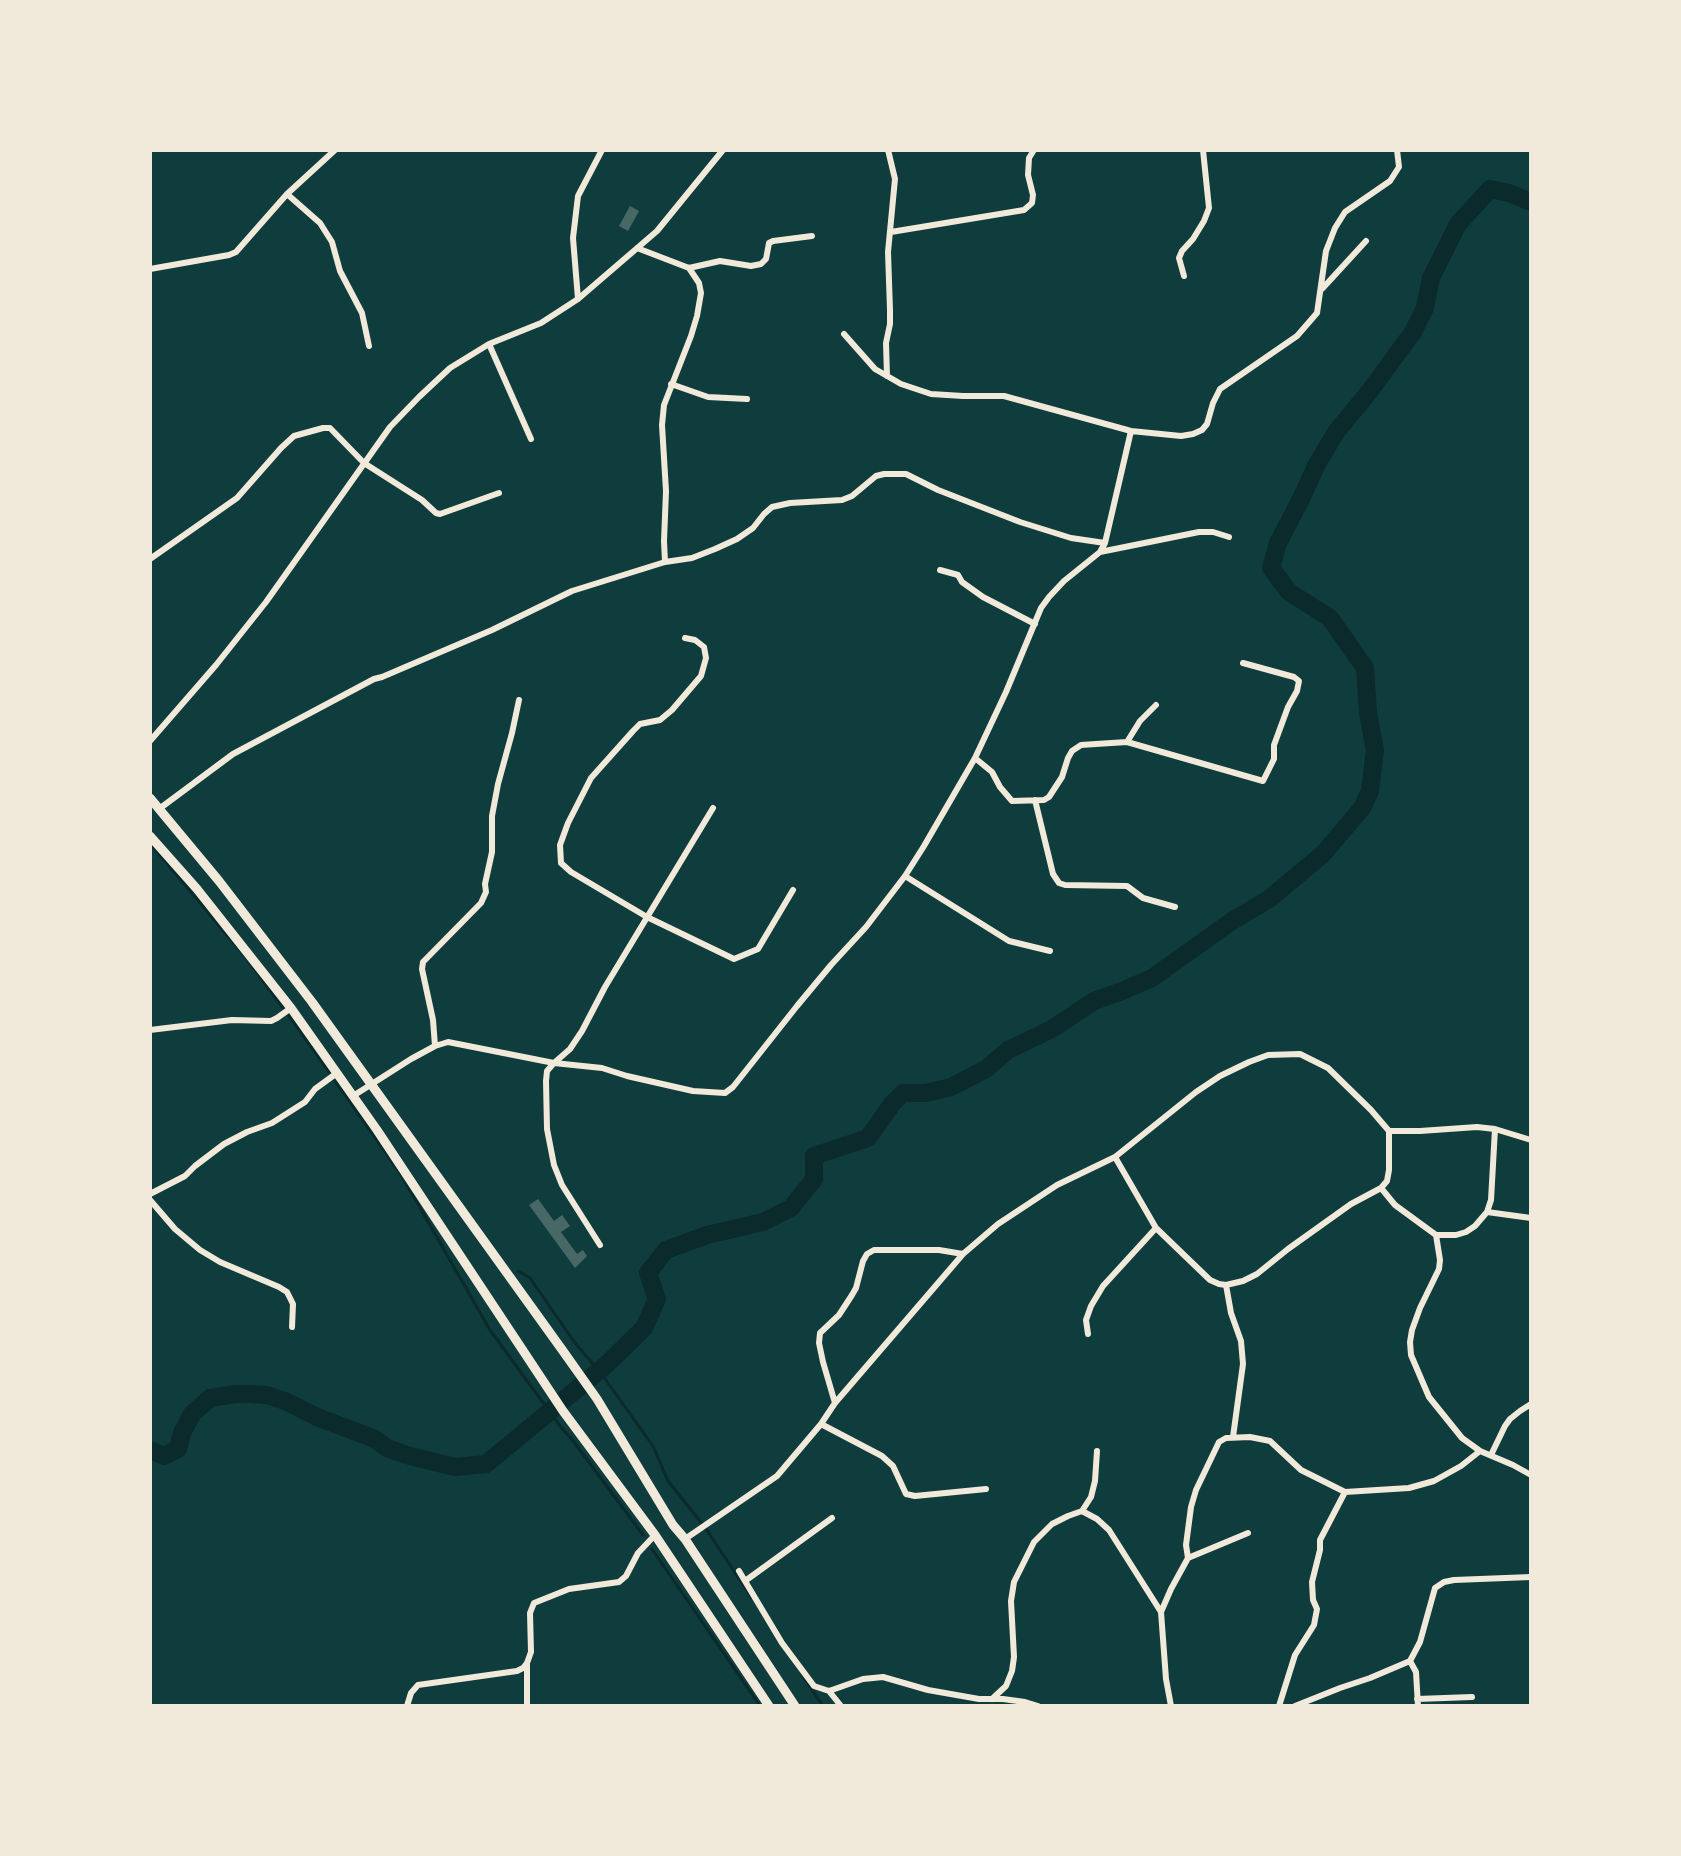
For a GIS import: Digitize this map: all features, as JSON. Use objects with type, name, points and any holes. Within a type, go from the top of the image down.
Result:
[{"type":"highway","points":[[150,798],[219,881],[312,1002],[563,1351],[597,1399],[673,1525],[795,1706]]},
{"type":"highway","points":[[150,836],[197,889],[291,1008],[535,1369],[655,1535],[769,1706]]},
{"type":"street","points":[[150,269],[236,252],[287,194],[335,150]]},
{"type":"street","points":[[578,299],[573,238],[578,196],[602,150]]},
{"type":"street","points":[[887,376],[886,343],[890,324],[888,252],[895,179],[888,150]]},
{"type":"street","points":[[891,232],[1024,210],[1032,203],[1028,175],[1029,158],[1034,150]]},
{"type":"street","points":[[1184,276],[1179,258],[1199,230],[1209,208],[1203,150]]},
{"type":"street","points":[[844,334],[875,369],[901,384],[931,394],[1004,396],[1131,431],[1181,436],[1193,434],[1207,424],[1220,389],[1297,336],[1317,313],[1326,251],[1335,228],[1345,212],[1390,181],[1399,167],[1397,150]]},
{"type":"street","points":[[150,741],[266,602],[390,427],[450,368],[489,344],[541,323],[578,299],[657,231],[719,151]]},
{"type":"street","points":[[287,194],[320,223],[332,242],[340,271],[362,313],[369,346]]},
{"type":"street","points":[[637,248],[689,268],[720,261],[751,266],[761,264],[766,259],[769,243],[773,241],[812,236]]},
{"type":"street","points":[[1322,289],[1366,241]]},
{"type":"street","points":[[665,562],[666,491],[662,425],[664,405],[691,336],[701,293],[699,283],[689,268]]},
{"type":"street","points":[[489,344],[531,439]]},
{"type":"street","points":[[671,384],[708,397],[747,399]]},
{"type":"street","points":[[150,559],[237,498],[294,436],[330,428],[364,463],[422,500],[436,513],[499,493]]},
{"type":"street","points":[[353,1096],[435,1046],[448,1042],[554,1063],[602,1068],[693,1091],[725,1093],[739,1082],[797,1006],[866,927],[905,876],[975,758],[1041,608],[1064,581],[1100,552],[1105,543],[1131,431]]},
{"type":"street","points":[[159,809],[233,754],[366,683],[492,630],[572,591],[665,562],[692,558],[737,539],[753,528],[772,507],[842,500],[852,496],[876,476],[906,474],[1020,522],[1071,538],[1105,543]]},
{"type":"street","points":[[1100,552],[1199,532],[1229,537]]},
{"type":"street","points":[[940,570],[958,575],[962,582],[983,597],[1035,624]]},
{"type":"street","points":[[685,638],[695,640],[704,647],[706,658],[701,676],[660,720],[640,724],[591,778],[560,845],[561,863],[647,917],[734,959],[758,949],[793,890]]},
{"type":"street","points":[[975,758],[992,772],[1012,801],[1044,800],[1055,791],[1072,751],[1081,745],[1127,742],[1263,781],[1274,759],[1274,745],[1299,681],[1243,663]]},
{"type":"street","points":[[435,1046],[423,962],[481,903],[486,892],[492,852],[492,816],[519,700]]},
{"type":"street","points":[[1127,742],[1140,721],[1156,705]]},
{"type":"street","points":[[1035,800],[1053,874],[1059,883],[1127,886],[1143,898],[1175,907]]},
{"type":"street","points":[[600,1245],[562,1185],[554,1165],[547,1129],[547,1071],[570,1049],[582,1031],[605,987],[713,808]]},
{"type":"street","points":[[905,876],[1009,941],[1050,951]]},
{"type":"street","points":[[150,1030],[232,1020],[271,1021],[291,1008]]},
{"type":"street","points":[[685,1539],[777,1476],[835,1403],[963,1254],[998,1224],[1057,1185],[1115,1157],[1220,1076],[1268,1055],[1300,1054],[1328,1068],[1389,1131],[1389,1170],[1387,1181],[1381,1188],[1351,1204],[1257,1274],[1226,1285],[1210,1280],[1156,1228],[1115,1157]]},
{"type":"street","points":[[292,1327],[293,1304],[287,1292],[227,1266],[200,1250],[175,1229],[150,1197],[185,1176],[224,1144],[272,1123],[305,1102],[315,1089],[337,1073]]},
{"type":"street","points":[[1389,1131],[1477,1127],[1531,1140]]},
{"type":"street","points":[[1381,1188],[1395,1205],[1436,1235],[1466,1232],[1487,1212],[1491,1200],[1495,1129]]},
{"type":"street","points":[[1487,1212],[1531,1218]]},
{"type":"street","points":[[1088,1334],[1086,1320],[1103,1286],[1156,1228]]},
{"type":"street","points":[[1436,1235],[1439,1269],[1412,1330],[1411,1355],[1429,1397],[1462,1438],[1480,1451],[1531,1475]]},
{"type":"street","points":[[835,1403],[821,1353],[820,1333],[839,1315],[852,1295],[867,1254],[874,1250],[939,1250],[963,1254]]},
{"type":"street","points":[[1226,1285],[1231,1313],[1241,1341],[1243,1364],[1233,1437]]},
{"type":"street","points":[[1491,1455],[1510,1419],[1531,1404]]},
{"type":"street","points":[[821,1424],[882,1456],[893,1466],[906,1494],[915,1496],[986,1489]]},
{"type":"street","points":[[1171,1706],[1161,1612],[1188,1558],[1186,1545],[1196,1490],[1219,1442],[1233,1437],[1270,1441],[1301,1470],[1345,1492],[1409,1488],[1434,1481],[1480,1451]]},
{"type":"street","points":[[992,1699],[1006,1686],[1012,1671],[1011,1601],[1014,1582],[1034,1542],[1052,1524],[1082,1511],[1091,1497],[1097,1451]]},
{"type":"street","points":[[1279,1706],[1295,1655],[1314,1625],[1317,1609],[1312,1582],[1320,1540],[1345,1492]]},
{"type":"street","points":[[1082,1511],[1109,1530],[1161,1612]]},
{"type":"street","points":[[745,1581],[832,1518]]},
{"type":"street","points":[[1188,1558],[1248,1533]]},
{"type":"street","points":[[527,1706],[530,1613],[534,1603],[569,1589],[619,1582],[626,1576],[638,1553],[655,1535]]},
{"type":"street","points":[[739,1571],[782,1643],[814,1686],[829,1691],[841,1706]]},
{"type":"street","points":[[1295,1706],[1410,1661],[1420,1642],[1435,1588],[1444,1582],[1531,1577]]},
{"type":"street","points":[[1410,1661],[1416,1672],[1417,1702],[1472,1697]]},
{"type":"street","points":[[407,1706],[411,1693],[418,1685],[517,1671],[527,1663]]},
{"type":"street","points":[[829,1691],[863,1679],[883,1677],[928,1690],[1038,1706]]},
{"type":"building","points":[[630,206],[639,211],[628,231],[619,226]]},
{"type":"building","points":[[538,1199],[554,1221],[562,1215],[570,1226],[561,1232],[577,1254],[583,1250],[587,1256],[575,1268],[529,1205]]},
{"type":"waterway","points":[[150,1450],[164,1456],[178,1449],[192,1414],[210,1398],[250,1394],[285,1401],[410,1456],[455,1467],[486,1464],[606,1365],[644,1328],[657,1299],[648,1273],[666,1250],[707,1235],[763,1222],[791,1208],[814,1179],[814,1156],[868,1138],[903,1093],[926,1093],[951,1087],[986,1069],[1008,1050],[1052,1029],[1094,1001],[1152,978],[1232,921],[1269,899],[1323,854],[1362,808],[1370,791],[1375,750],[1368,713],[1365,668],[1330,618],[1289,592],[1271,568],[1278,543],[1336,432],[1413,332],[1425,308],[1431,278],[1458,224],[1490,189],[1531,202]]},
{"type":"waterway","points":[[150,843],[247,959],[283,1008]]},
{"type":"waterway","points":[[289,1016],[329,1072]]},
{"type":"waterway","points":[[335,1081],[400,1173],[490,1330],[643,1535]]},
{"type":"waterway","points":[[518,1271],[530,1278],[653,1446],[668,1481],[704,1526],[752,1598]]},
{"type":"waterway","points":[[652,1549],[760,1706]]},
{"type":"waterway","points":[[802,1675],[823,1706]]}]
